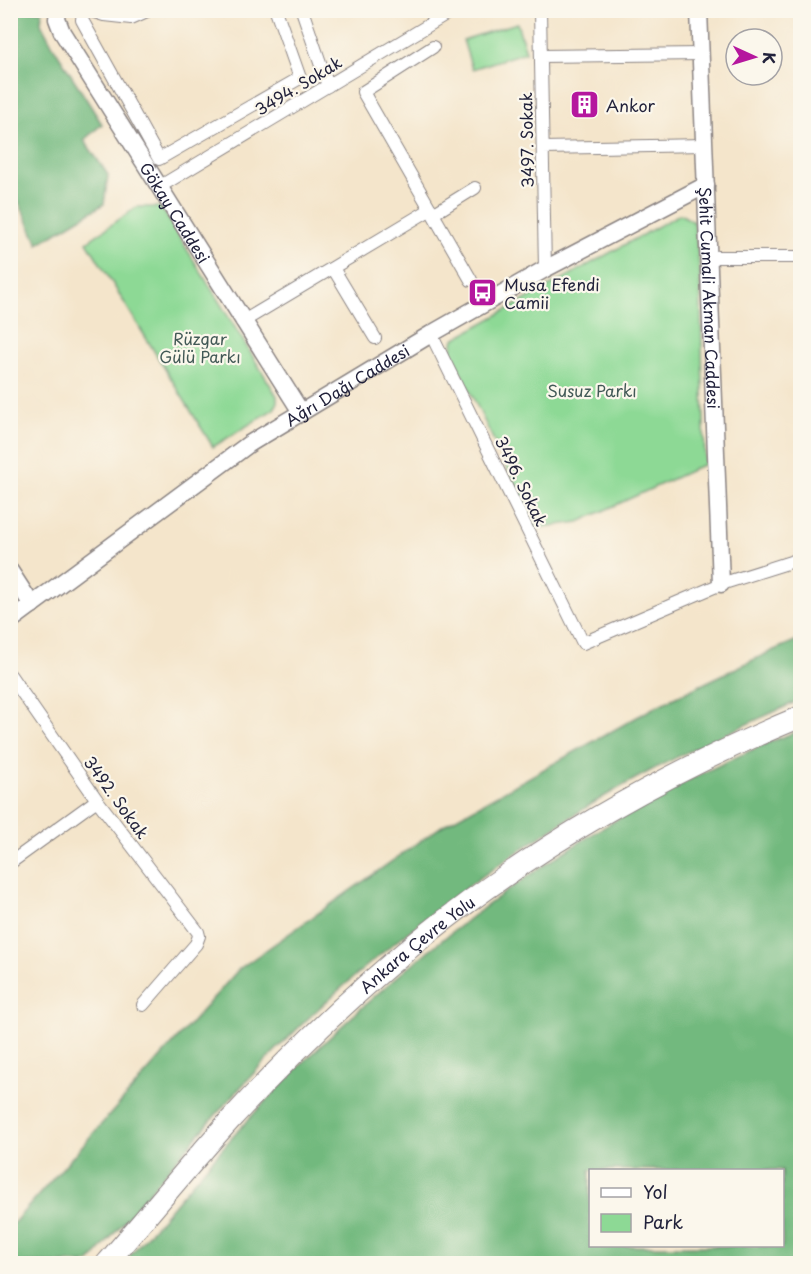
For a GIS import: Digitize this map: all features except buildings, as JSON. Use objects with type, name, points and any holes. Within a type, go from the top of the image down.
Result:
[{"type":"highway","name":"Ankara Çevre Yolu","points":[[106,1263],[230,1120],[328,1021],[419,940],[540,852],[600,816],[720,752],[801,717]]},
{"type":"main road","name":"Gökay Caddesi","points":[[58,10],[57,20],[62,32],[242,322],[301,412]]},
{"type":"main road","name":"Şehit Cumali Akman Caddesi","points":[[699,10],[721,584]]},
{"type":"main road","name":"Ağrı Dağı Caddesi","points":[[10,621],[249,444],[545,268],[706,184]]},
{"type":"main road","points":[[10,571],[32,605]]},
{"type":"street","points":[[83,10],[82,20],[159,159],[300,78],[276,10]]},
{"type":"street","points":[[88,10],[104,15],[131,18],[149,10]]},
{"type":"street","points":[[302,10],[328,86]]},
{"type":"street","name":"3494. Sokak","points":[[159,187],[454,10]]},
{"type":"street","name":"3497. Sokak","points":[[540,10],[545,268]]},
{"type":"street","points":[[433,47],[363,92],[471,280]]},
{"type":"street","points":[[541,56],[701,54]]},
{"type":"street","points":[[543,148],[705,145]]},
{"type":"street","points":[[242,322],[475,188]]},
{"type":"street","points":[[709,257],[801,257]]},
{"type":"street","points":[[333,268],[375,338]]},
{"type":"street","name":"3496. Sokak","points":[[431,334],[583,643],[721,584]]},
{"type":"street","points":[[721,584],[801,559]]},
{"type":"street","name":"3492. Sokak","points":[[10,675],[97,800],[200,936],[196,944],[143,1005]]},
{"type":"street","points":[[10,863],[97,800]]},
{"type":"green space","points":[[11,10],[42,11],[41,23],[53,46],[102,124],[84,140],[108,175],[104,204],[38,244],[11,185]]},
{"type":"green space","points":[[517,23],[526,52],[472,69],[463,40]]},
{"type":"green space","name":"Rüzgar Gülü Parkı","points":[[137,207],[161,207],[277,396],[274,409],[213,447],[87,242]]},
{"type":"green space","name":"Susuz Parkı","points":[[680,214],[694,222],[700,272],[705,464],[579,522],[536,528],[451,352],[454,339]]},
{"type":"green space","points":[[800,639],[800,700],[687,752],[615,790],[513,855],[390,946],[305,1021],[253,1074],[89,1263],[11,1263],[11,1226],[239,969],[442,826],[655,707]]},
{"type":"green space","points":[[800,730],[800,1263],[123,1263],[281,1085],[359,1010],[475,914],[599,830],[731,759]]},
{"type":"place","name":"Ankor","points":[[585,105]]},
{"type":"place","name":"Musa Efendi Camii","points":[[483,293]]}]
